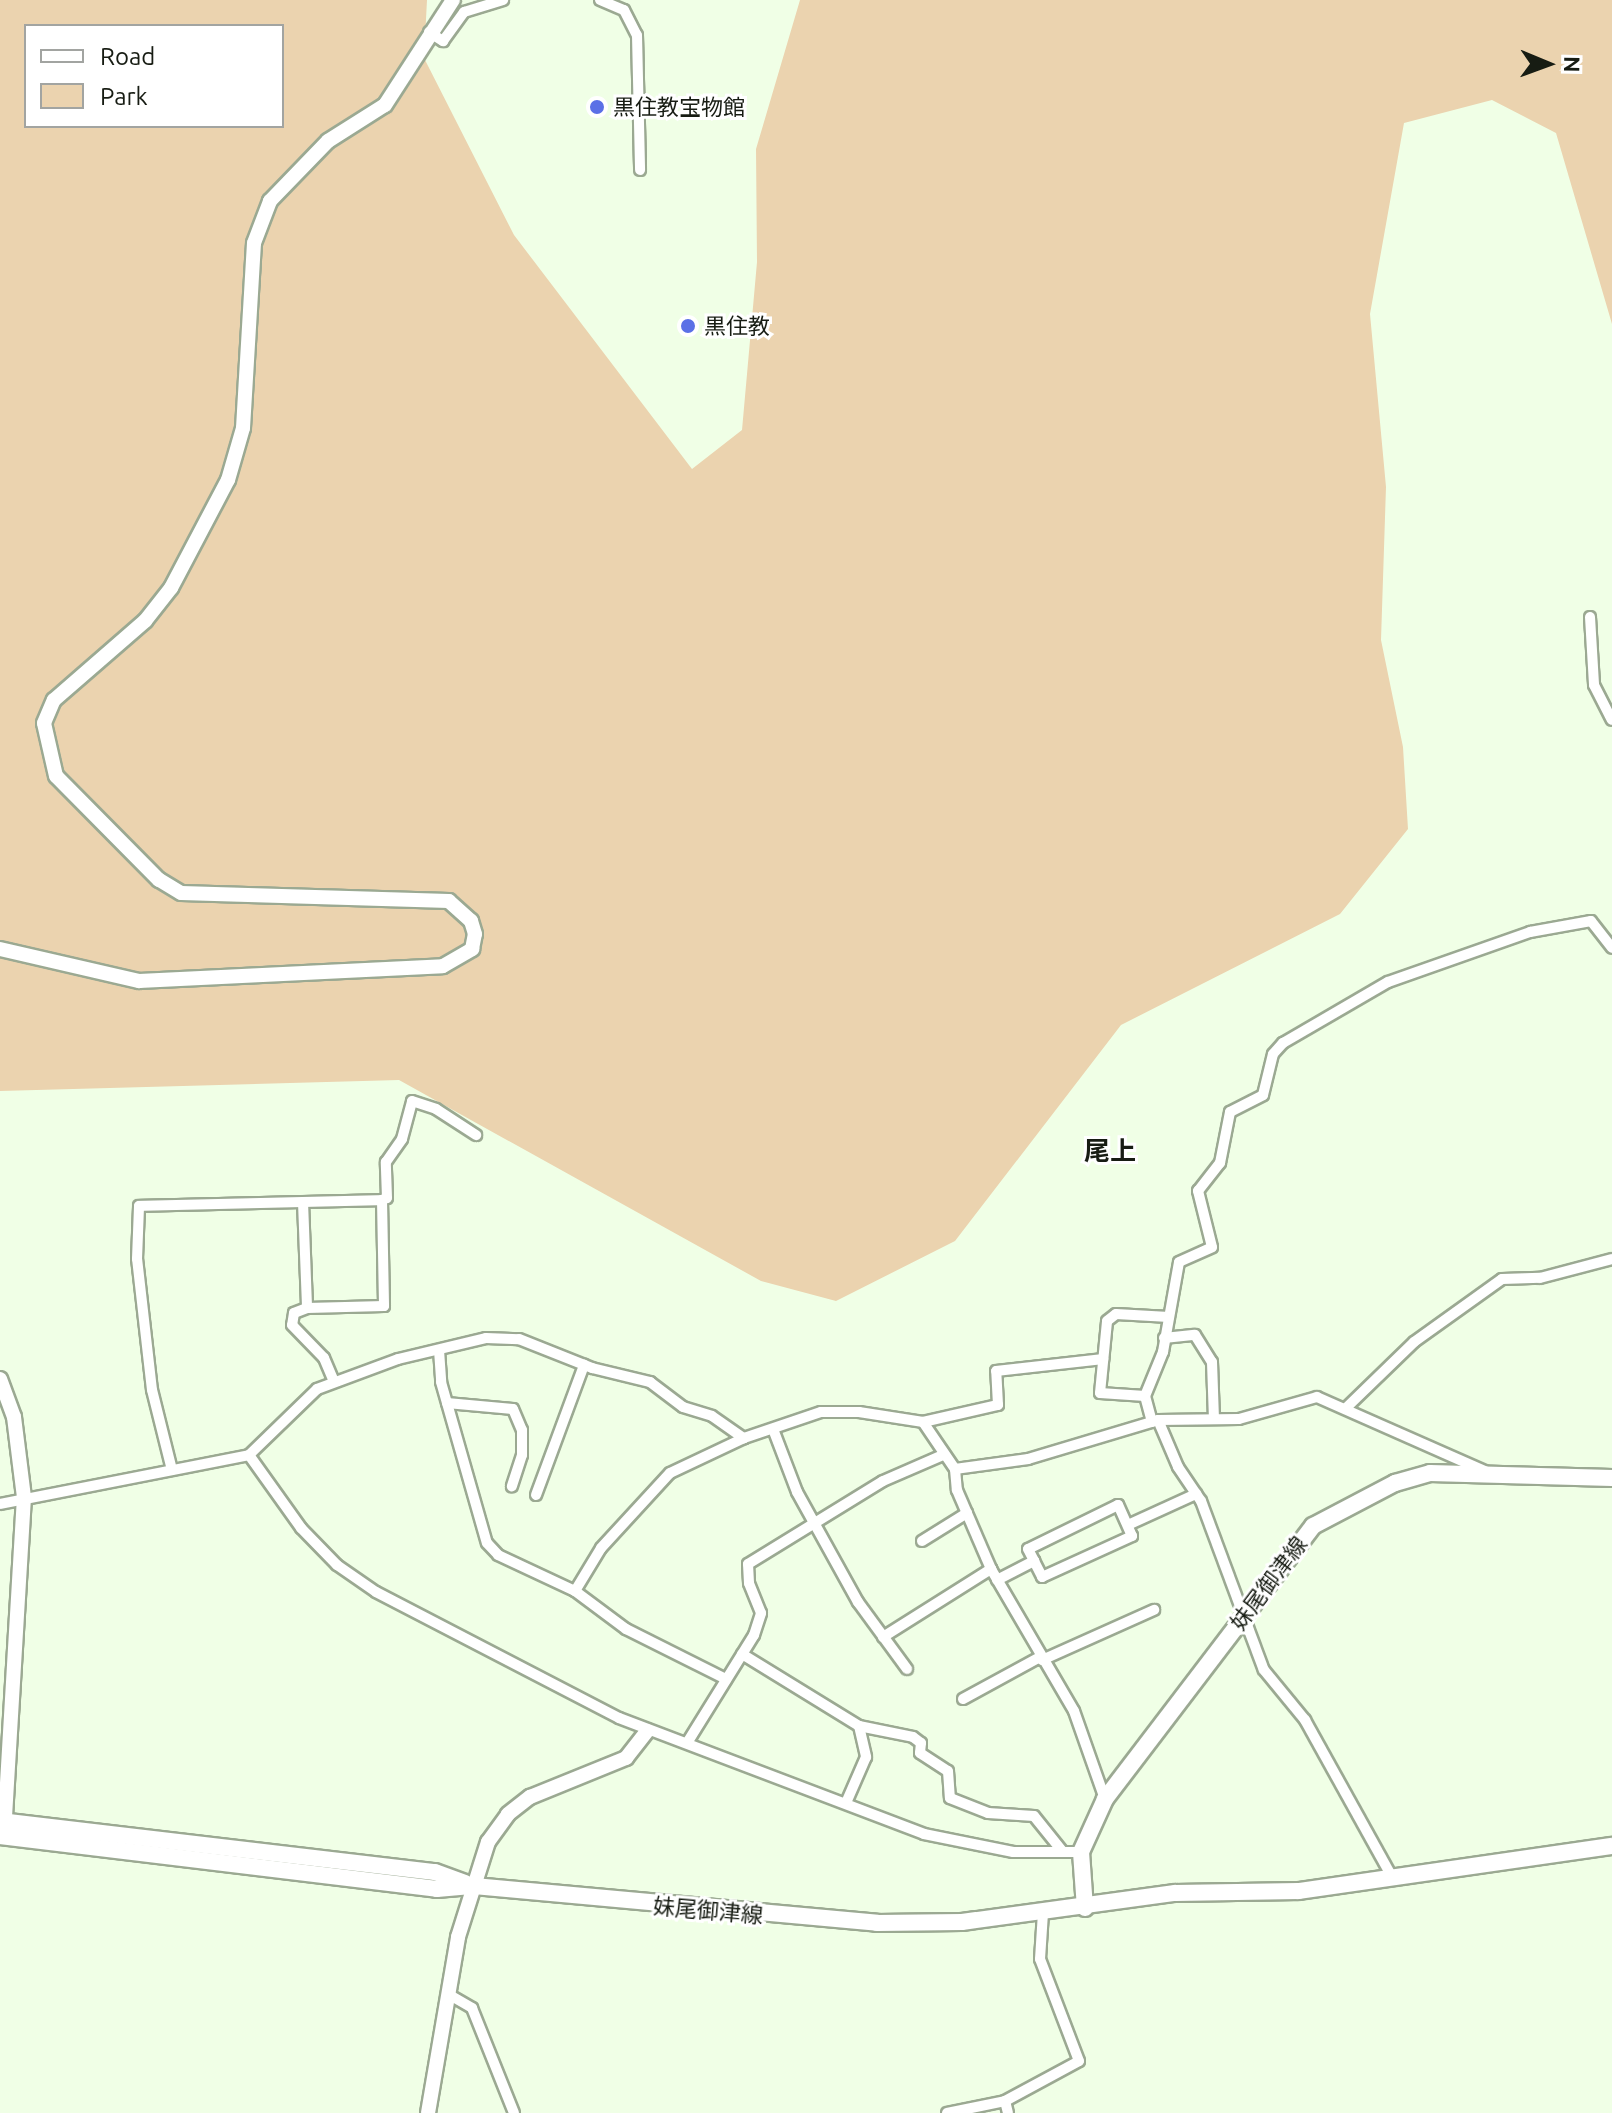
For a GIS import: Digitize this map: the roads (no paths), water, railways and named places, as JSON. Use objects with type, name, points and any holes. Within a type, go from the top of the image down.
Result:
[{"type":"main road","name":"妹尾御津線","points":[[1085,1908],[1081,1852],[1105,1799],[1300,1540],[1323,1519],[1416,1475],[1489,1472],[1612,1478]]},
{"type":"main road","name":"妹尾御津線","points":[[2,1828],[437,1889],[474,1886],[877,1923],[962,1922],[1085,1908],[1175,1893],[1299,1891],[1612,1846]]},
{"type":"street","points":[[0,949],[139,981],[443,966],[472,949],[475,934],[471,921],[449,901],[181,893],[149,871],[56,776],[44,723],[54,700],[145,621],[171,588],[228,480],[243,428],[254,243],[270,201],[328,141],[385,105],[429,32],[453,0]]},
{"type":"street","points":[[429,32],[443,41],[464,12],[503,0]]},
{"type":"street","points":[[600,0],[624,10],[637,35],[640,170]]},
{"type":"street","points":[[1590,617],[1594,685],[1612,720]]},
{"type":"street","points":[[1392,1877],[1305,1720],[1264,1670],[1246,1612],[1196,1494],[1178,1467],[1145,1396],[1164,1338],[1179,1262],[1212,1247],[1197,1196],[1220,1163],[1225,1122],[1238,1105],[1263,1095],[1273,1054],[1283,1043],[1388,982],[1530,932],[1591,921],[1612,948]]},
{"type":"street","points":[[172,1470],[152,1390],[137,1259],[139,1206],[382,1200],[387,1198],[386,1162],[402,1139],[412,1101],[436,1109],[476,1135]]},
{"type":"street","points":[[334,1382],[324,1358],[292,1325],[294,1313],[307,1308],[384,1306],[382,1200]]},
{"type":"street","points":[[303,1202],[307,1308]]},
{"type":"street","points":[[1346,1408],[1414,1342],[1502,1279],[1540,1278],[1612,1259]]},
{"type":"street","points":[[1145,1396],[1100,1393],[1110,1315],[1169,1317]]},
{"type":"street","points":[[1164,1338],[1195,1335],[1212,1362],[1214,1419]]},
{"type":"street","points":[[0,1504],[249,1455],[317,1389],[486,1338],[519,1339],[584,1365],[650,1382],[683,1407],[712,1416],[744,1438]]},
{"type":"street","points":[[439,1350],[447,1403],[487,1543],[498,1555],[575,1591],[626,1629],[726,1679]]},
{"type":"street","points":[[575,1591],[601,1548],[670,1473],[744,1438],[821,1412],[859,1412],[923,1422],[998,1405],[996,1371],[1103,1359]]},
{"type":"street","points":[[536,1495],[584,1365]]},
{"type":"street","points":[[0,1379],[24,1497],[2,1828]]},
{"type":"street","points":[[955,1469],[1028,1459],[1155,1421],[1239,1419],[1317,1397],[1489,1472]]},
{"type":"street","points":[[447,1403],[513,1409],[522,1430],[522,1455],[512,1486]]},
{"type":"street","points":[[923,1422],[955,1469],[967,1513],[991,1569],[1074,1711],[1105,1799]]},
{"type":"street","points":[[773,1429],[814,1523],[883,1637],[907,1669]]},
{"type":"street","points":[[249,1455],[301,1528],[337,1565],[376,1592],[647,1731],[687,1743],[924,1834],[977,1847],[1081,1852]]},
{"type":"street","points":[[687,1743],[742,1654],[761,1613],[749,1583],[748,1564],[883,1481],[943,1455]]},
{"type":"street","points":[[1128,1525],[1196,1494]]},
{"type":"street","points":[[1118,1505],[1128,1525],[1132,1536],[1042,1577],[1028,1549],[1118,1505]]},
{"type":"street","points":[[922,1541],[967,1513]]},
{"type":"street","points":[[997,1580],[1034,1561]]},
{"type":"street","points":[[883,1637],[991,1569]]},
{"type":"street","points":[[963,1699],[1041,1659],[1154,1610]]},
{"type":"street","points":[[742,1654],[859,1726],[913,1737],[921,1743],[920,1753],[948,1771],[950,1798],[988,1813],[1034,1816],[1063,1852]]},
{"type":"street","points":[[846,1803],[866,1757],[859,1726]]},
{"type":"street","points":[[428,2113],[448,1994],[488,1842],[508,1814],[530,1797],[626,1758],[647,1731]]},
{"type":"street","points":[[947,2113],[1005,2101],[1079,2061],[1040,1959],[1043,1913]]},
{"type":"street","points":[[448,1994],[472,2008],[514,2113]]},
{"type":"street","points":[[1005,2101],[1008,2113]]},
{"type":"place","name":"黒住教宝物館","points":[[597,107]]},
{"type":"place","name":"黒住教","points":[[688,326]]},
{"type":"district","name":"尾上","points":[[1110,1151]]}]
